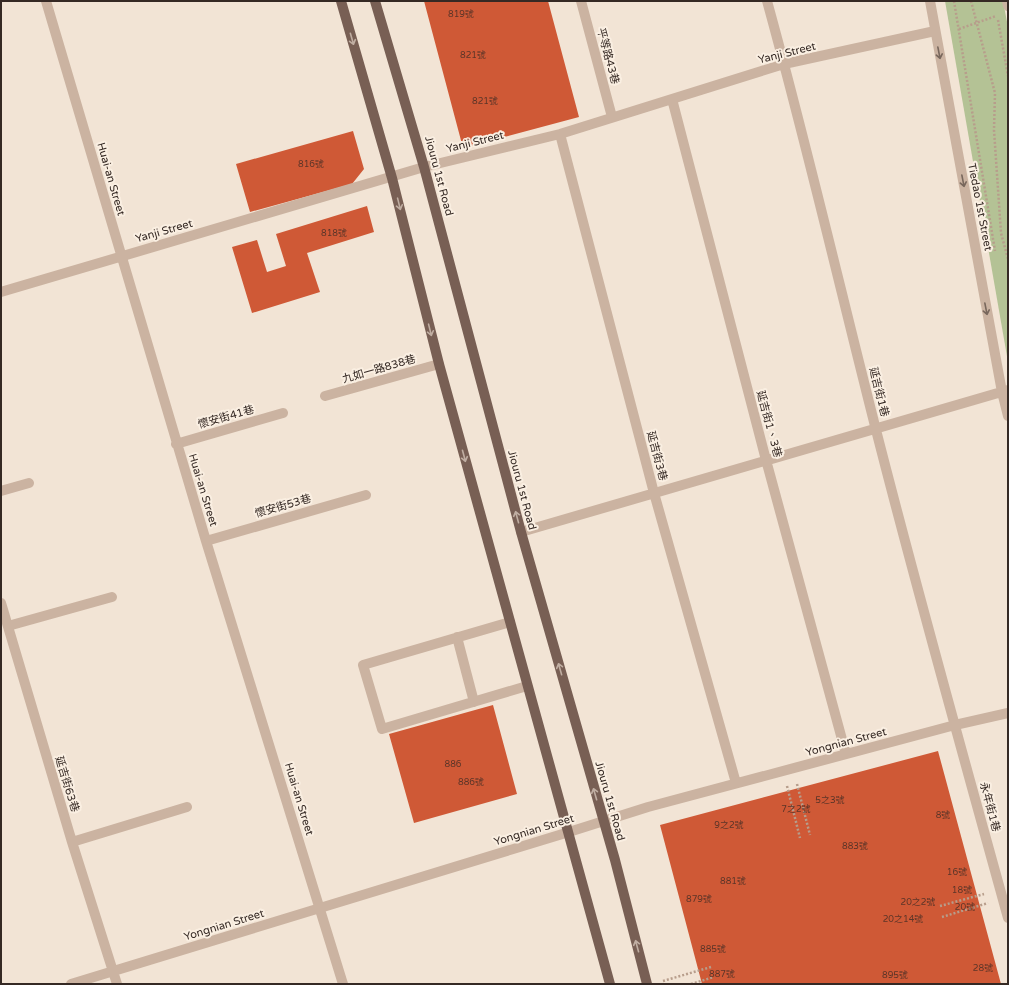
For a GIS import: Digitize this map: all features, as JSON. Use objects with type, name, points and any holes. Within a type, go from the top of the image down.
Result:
[{"type":"main road","points":[[342,1],[392,178],[439,364],[610,984]]},
{"type":"main road","name":"Jiouru 1st Road","points":[[375,1],[424,167],[521,532],[615,860],[647,984]]},
{"type":"street","name":"Huai-an Street","points":[[46,1],[176,444],[321,908],[343,984]]},
{"type":"street","name":"平等路43巷","points":[[581,1],[612,117]]},
{"type":"street","name":"延吉街1巷","points":[[767,1],[876,428],[955,725]]},
{"type":"street","name":"Tiedao 1st Street","points":[[930,1],[1005,391],[1008,416]]},
{"type":"street","points":[[1007,1],[1008,6]]},
{"type":"street","name":"Yanji Street","points":[[1,292],[392,178],[424,167],[560,134],[784,64],[935,31]]},
{"type":"street","name":"延吉街1、3巷","points":[[672,99],[766,460],[846,754]]},
{"type":"street","name":"延吉街3巷","points":[[560,134],[654,493],[736,784]]},
{"type":"street","name":"九如一路838巷","points":[[325,396],[439,364]]},
{"type":"street","points":[[521,532],[1005,391]]},
{"type":"street","name":"懷安街41巷","points":[[176,444],[283,413]]},
{"type":"street","points":[[1,491],[29,483]]},
{"type":"street","name":"懷安街53巷","points":[[206,541],[366,495]]},
{"type":"street","points":[[8,626],[112,597]]},
{"type":"street","name":"延吉街63巷","points":[[1,603],[72,842],[117,984]]},
{"type":"street","points":[[510,622],[363,665],[382,729],[527,686]]},
{"type":"street","points":[[457,637],[474,702]]},
{"type":"street","name":"Yongnian Street","points":[[71,984],[569,832],[603,820],[955,725],[1008,713]]},
{"type":"street","name":"永年街1巷","points":[[955,725],[1008,918]]},
{"type":"street","points":[[72,842],[187,807]]},
{"type":"path","points":[[954,1],[995,254]]},
{"type":"path","points":[[971,1],[995,93],[994,130],[1001,233],[1008,259]]},
{"type":"path","points":[[959,29],[997,15],[1008,76]]},
{"type":"path","points":[[788,770],[810,835]]},
{"type":"path","points":[[788,770],[800,838]]},
{"type":"path","points":[[940,906],[980,896]]},
{"type":"path","points":[[942,917],[983,905]]},
{"type":"path","points":[[666,980],[711,967]]},
{"type":"path","points":[[692,984],[714,977]]},
{"type":"green space","points":[[945,1],[1003,1],[1008,27],[1008,362]]},
{"type":"building","points":[[424,1],[548,1],[579,117],[463,148]]},
{"type":"building","points":[[353,131],[364,169],[352,184],[250,212],[236,164]]},
{"type":"building","points":[[367,206],[374,232],[307,253],[320,292],[252,313],[232,247],[257,240],[267,272],[286,266],[276,234]]},
{"type":"building","points":[[493,705],[517,794],[414,823],[389,734]]},
{"type":"building","points":[[938,751],[1001,984],[702,984],[660,825]]}]
